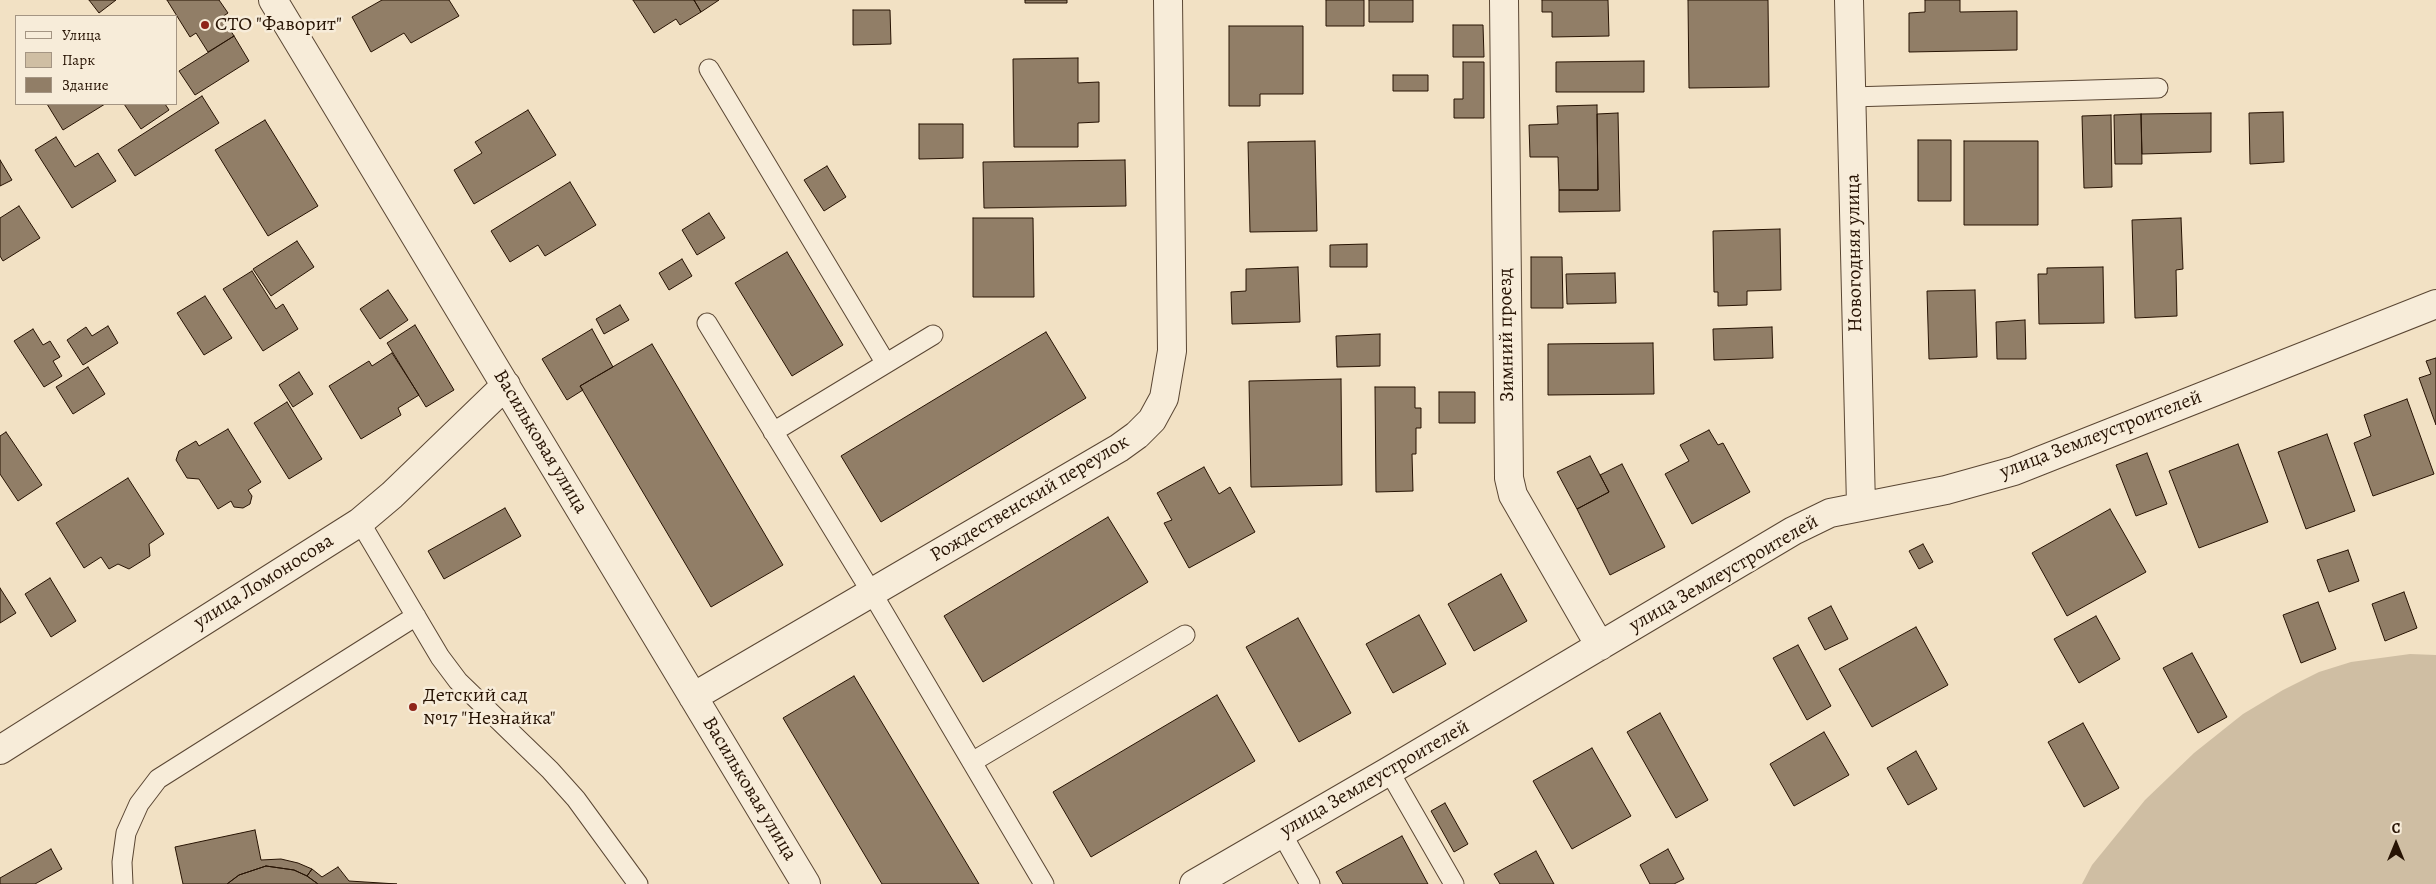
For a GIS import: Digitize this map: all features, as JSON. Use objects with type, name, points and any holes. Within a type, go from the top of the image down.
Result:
[{"type":"street","name":"Васильковая улица","points":[[273,0],[806,884]]},
{"type":"street","name":"Рождественский переулок","points":[[693,697],[1119,448],[1137,435],[1152,420],[1164,398],[1172,351],[1168,0]]},
{"type":"street","name":"Зимний проезд","points":[[1504,0],[1509,478],[1513,495],[1600,646]]},
{"type":"street","name":"Новогодняя улица","points":[[1849,0],[1861,506]]},
{"type":"street","name":"улица Землеустроителей","points":[[1194,884],[1389,771],[1793,531],[1830,513],[1946,490],[2014,471],[2436,304]]},
{"type":"street","name":"улица Ломоносова","points":[[0,750],[360,522],[392,495],[506,385]]},
{"type":"lane","points":[[709,69],[885,362]]},
{"type":"lane","points":[[1851,98],[2158,88]]},
{"type":"lane","points":[[707,323],[872,593],[1044,884]]},
{"type":"lane","points":[[773,432],[885,362],[933,335]]},
{"type":"lane","points":[[360,522],[440,657],[458,681],[569,792],[638,884]]},
{"type":"lane","points":[[123,884],[122,862],[126,834],[139,804],[158,779],[416,616]]},
{"type":"lane","points":[[972,762],[1185,635]]},
{"type":"lane","points":[[1389,771],[1454,884]]},
{"type":"lane","points":[[1282,834],[1310,884]]},
{"type":"green space","points":[[2410,654],[2436,655],[2436,884],[2082,884],[2092,865],[2145,800],[2194,753],[2243,714],[2283,690],[2319,672],[2351,662]]},
{"type":"building","points":[[89,0],[116,0],[99,13]]},
{"type":"building","name":"СТО \"Фаворит\"","points":[[167,0],[219,0],[228,13],[222,17],[234,36],[208,52],[196,33],[190,37]]},
{"type":"building","points":[[382,0],[449,0],[459,16],[411,43],[404,33],[371,52],[352,17]]},
{"type":"building","points":[[633,0],[694,0],[701,12],[680,25],[676,19],[654,33]]},
{"type":"building","points":[[694,0],[719,0],[701,12]]},
{"type":"building","points":[[1025,0],[1067,0],[1067,3],[1025,3]]},
{"type":"building","points":[[1326,0],[1364,0],[1364,26],[1326,26]]},
{"type":"building","points":[[1369,0],[1413,0],[1413,22],[1369,22]]},
{"type":"building","points":[[1542,0],[1608,0],[1609,36],[1552,37],[1552,12],[1542,12]]},
{"type":"building","points":[[1688,0],[1768,0],[1769,87],[1689,88]]},
{"type":"building","points":[[1925,0],[1960,0],[1960,12],[2017,11],[2017,50],[1909,52],[1909,13],[1925,12]]},
{"type":"building","points":[[853,10],[890,10],[891,44],[853,45]]},
{"type":"building","points":[[1453,25],[1483,25],[1484,57],[1453,57]]},
{"type":"building","points":[[1229,26],[1303,26],[1303,94],[1260,94],[1260,106],[1229,106]]},
{"type":"building","points":[[234,36],[249,61],[195,95],[179,71]]},
{"type":"building","points":[[1078,58],[1078,83],[1099,82],[1099,122],[1078,123],[1078,147],[1014,147],[1013,59]]},
{"type":"building","points":[[1644,61],[1644,92],[1556,92],[1556,62]]},
{"type":"building","points":[[1463,62],[1484,62],[1484,118],[1454,118],[1454,99],[1463,99]]},
{"type":"building","points":[[1393,75],[1428,75],[1428,91],[1393,91]]},
{"type":"building","points":[[202,96],[219,123],[135,176],[118,150]]},
{"type":"building","points":[[48,105],[103,105],[63,130]]},
{"type":"building","points":[[125,105],[166,105],[169,110],[141,129]]},
{"type":"building","points":[[1597,105],[1598,190],[1559,190],[1558,157],[1530,157],[1529,125],[1558,124],[1557,106]]},
{"type":"building","points":[[528,110],[556,155],[474,204],[454,170],[482,153],[475,142]]},
{"type":"building","points":[[2283,112],[2284,162],[2250,164],[2249,113]]},
{"type":"building","points":[[1618,113],[1620,211],[1559,212],[1559,190],[1598,190],[1597,114]]},
{"type":"building","points":[[2211,113],[2211,152],[2142,154],[2141,114]]},
{"type":"building","points":[[2141,114],[2142,164],[2115,164],[2114,115]]},
{"type":"building","points":[[2111,115],[2112,187],[2084,188],[2082,116]]},
{"type":"building","points":[[265,120],[318,206],[268,236],[215,150]]},
{"type":"building","points":[[919,124],[963,124],[963,158],[919,159]]},
{"type":"building","points":[[56,137],[75,167],[98,153],[116,181],[72,208],[35,150]]},
{"type":"building","points":[[1918,140],[1951,140],[1951,201],[1918,201]]},
{"type":"building","points":[[1315,141],[1317,231],[1250,232],[1248,142]]},
{"type":"building","points":[[1964,141],[2038,141],[2038,225],[1964,225]]},
{"type":"building","points":[[0,160],[12,180],[0,186]]},
{"type":"building","points":[[1125,160],[1126,206],[984,208],[983,162]]},
{"type":"building","points":[[827,166],[846,197],[824,211],[804,180]]},
{"type":"building","points":[[570,182],[596,225],[545,256],[538,245],[510,262],[491,231]]},
{"type":"building","points":[[19,206],[40,238],[3,261],[0,256],[0,218]]},
{"type":"building","points":[[709,213],[725,238],[697,255],[682,230]]},
{"type":"building","points":[[973,218],[1033,218],[1034,297],[973,297]]},
{"type":"building","points":[[2181,218],[2183,269],[2176,270],[2177,316],[2135,318],[2132,220]]},
{"type":"building","points":[[1780,229],[1781,290],[1747,291],[1747,305],[1718,306],[1718,292],[1714,292],[1713,231]]},
{"type":"building","points":[[297,241],[314,267],[271,296],[253,269]]},
{"type":"building","points":[[1367,244],[1367,267],[1330,267],[1330,245]]},
{"type":"building","points":[[787,252],[843,345],[792,376],[735,283]]},
{"type":"building","points":[[1531,257],[1562,257],[1563,308],[1531,308]]},
{"type":"building","points":[[682,259],[692,276],[669,290],[659,273]]},
{"type":"building","points":[[1298,267],[1300,322],[1232,324],[1231,292],[1246,291],[1246,269]]},
{"type":"building","points":[[2103,267],[2104,323],[2039,324],[2038,274],[2047,274],[2047,268]]},
{"type":"building","points":[[252,271],[276,309],[283,304],[298,329],[263,351],[223,289]]},
{"type":"building","points":[[1615,273],[1616,303],[1567,304],[1566,274]]},
{"type":"building","points":[[388,290],[408,320],[380,339],[360,309]]},
{"type":"building","points":[[1975,290],[1977,357],[1929,359],[1927,291]]},
{"type":"building","points":[[205,296],[232,338],[204,355],[177,313]]},
{"type":"building","points":[[620,305],[629,320],[604,334],[596,319]]},
{"type":"building","points":[[2025,320],[2026,359],[1997,359],[1996,322]]},
{"type":"building","points":[[415,325],[454,390],[426,407],[387,343]]},
{"type":"building","points":[[108,326],[118,343],[83,365],[67,340],[86,327],[92,336]]},
{"type":"building","points":[[1772,327],[1773,358],[1714,360],[1713,329]]},
{"type":"building","points":[[33,329],[43,345],[50,341],[60,357],[53,361],[62,376],[44,387],[14,341]]},
{"type":"building","points":[[592,329],[613,367],[580,386],[583,390],[567,400],[542,359]]},
{"type":"building","points":[[1046,332],[1086,398],[881,522],[841,456]]},
{"type":"building","points":[[1380,334],[1380,366],[1337,367],[1336,336]]},
{"type":"building","points":[[1653,343],[1654,394],[1548,395],[1548,344]]},
{"type":"building","points":[[652,344],[783,565],[711,607],[580,386]]},
{"type":"building","points":[[392,353],[419,395],[398,408],[401,415],[361,439],[329,386],[369,361],[372,366]]},
{"type":"building","points":[[2436,358],[2436,425],[2419,378],[2431,374],[2426,361]]},
{"type":"building","points":[[88,367],[105,394],[73,414],[56,387]]},
{"type":"building","points":[[299,372],[313,394],[293,407],[279,385]]},
{"type":"building","points":[[1341,379],[1342,485],[1251,487],[1249,381]]},
{"type":"building","points":[[1375,387],[1415,387],[1415,408],[1421,408],[1421,428],[1416,428],[1416,454],[1412,454],[1413,491],[1376,492]]},
{"type":"building","points":[[1439,392],[1475,392],[1475,423],[1439,423]]},
{"type":"building","points":[[2407,399],[2434,474],[2373,496],[2354,443],[2371,436],[2364,415]]},
{"type":"building","points":[[287,402],[322,459],[289,479],[254,423]]},
{"type":"building","points":[[228,429],[261,482],[248,490],[252,496],[250,504],[243,508],[234,507],[231,501],[218,509],[199,479],[187,478],[176,460],[179,451],[196,441],[199,446]]},
{"type":"building","points":[[1709,430],[1718,445],[1723,443],[1750,492],[1692,524],[1665,474],[1689,461],[1680,445]]},
{"type":"building","points":[[6,432],[42,485],[18,501],[0,474],[0,436]]},
{"type":"building","points":[[2327,434],[2355,511],[2306,529],[2278,452]]},
{"type":"building","points":[[2238,444],[2268,522],[2199,548],[2169,471]]},
{"type":"building","points":[[2147,453],[2167,504],[2136,516],[2116,465]]},
{"type":"building","points":[[1590,456],[1609,492],[1577,509],[1557,472]]},
{"type":"building","points":[[1622,464],[1665,547],[1610,575],[1577,509],[1609,492],[1600,475]]},
{"type":"building","points":[[1204,467],[1219,494],[1230,487],[1255,532],[1189,568],[1164,523],[1172,520],[1157,493]]},
{"type":"building","points":[[128,478],[164,534],[149,544],[150,556],[129,569],[118,564],[109,569],[101,557],[84,568],[56,523]]},
{"type":"building","points":[[505,508],[521,536],[444,579],[428,551]]},
{"type":"building","points":[[2110,509],[2146,572],[2067,616],[2032,553]]},
{"type":"building","points":[[1108,517],[1148,582],[983,682],[944,616]]},
{"type":"building","points":[[1923,544],[1933,562],[1919,569],[1909,551]]},
{"type":"building","points":[[2348,550],[2359,581],[2329,592],[2317,560]]},
{"type":"building","points":[[1501,574],[1527,621],[1474,651],[1448,604]]},
{"type":"building","points":[[50,578],[76,621],[51,637],[25,594]]},
{"type":"building","points":[[0,588],[16,613],[0,623]]},
{"type":"building","points":[[2404,592],[2417,628],[2385,641],[2372,604]]},
{"type":"building","points":[[2318,602],[2336,649],[2301,663],[2283,615]]},
{"type":"building","points":[[1831,606],[1848,639],[1825,650],[1808,618]]},
{"type":"building","points":[[1419,615],[1446,664],[1393,693],[1366,644]]},
{"type":"building","points":[[2096,616],[2120,659],[2079,683],[2054,639]]},
{"type":"building","points":[[1298,618],[1351,713],[1299,742],[1246,647]]},
{"type":"building","points":[[1916,627],[1948,685],[1872,727],[1839,669]]},
{"type":"building","points":[[1798,645],[1831,706],[1807,720],[1773,658]]},
{"type":"building","points":[[2192,653],[2227,717],[2198,733],[2163,668]]},
{"type":"building","points":[[854,676],[979,884],[882,884],[783,718]]},
{"type":"building","points":[[1217,695],[1255,761],[1091,857],[1053,792]]},
{"type":"building","points":[[1660,713],[1708,800],[1676,818],[1627,732]]},
{"type":"building","points":[[2083,723],[2119,788],[2084,807],[2048,742]]},
{"type":"building","points":[[1824,732],[1849,775],[1794,806],[1770,764]]},
{"type":"building","points":[[1592,748],[1631,816],[1572,849],[1533,781]]},
{"type":"building","points":[[1916,751],[1937,789],[1908,805],[1887,768]]},
{"type":"building","points":[[1445,803],[1468,844],[1454,852],[1431,811]]},
{"type":"building","points":[[255,830],[261,860],[281,859],[298,863],[312,869],[307,876],[294,870],[266,866],[239,875],[227,884],[183,884],[175,847]]},
{"type":"building","points":[[1402,836],[1428,884],[1343,884],[1336,872]]},
{"type":"building","points":[[51,849],[62,869],[35,884],[0,884],[0,878]]},
{"type":"building","points":[[1668,849],[1684,879],[1674,884],[1650,884],[1640,865]]},
{"type":"building","points":[[1536,851],[1554,884],[1500,884],[1494,874]]},
{"type":"building","points":[[266,866],[294,870],[318,884],[227,884],[239,875]]},
{"type":"building","points":[[338,867],[349,881],[397,884],[318,884],[307,876],[312,869],[322,877]]},
{"type":"place","name":"СТО \"Фаворит\"","points":[[205,25]]},
{"type":"place","name":"Детский сад №17 \"Незнайка\"","points":[[413,707]]}]
